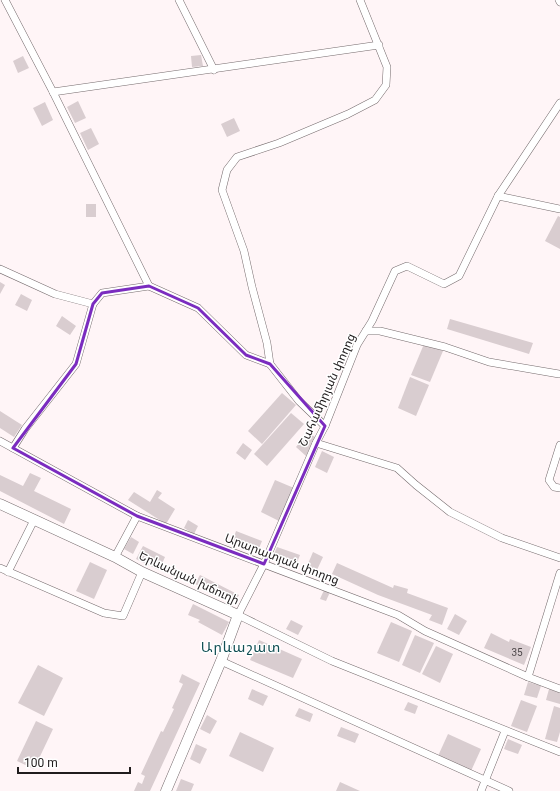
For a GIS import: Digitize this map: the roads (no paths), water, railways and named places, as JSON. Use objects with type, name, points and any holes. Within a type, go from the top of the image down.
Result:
[{"type":"main road","name":"Երևանյան խճուղի","points":[[0,504],[115,557],[142,572],[238,615],[221,661],[166,791]]},
{"type":"street","points":[[6,0],[54,92],[149,286]]},
{"type":"street","points":[[179,0],[214,70]]},
{"type":"street","points":[[325,426],[299,401],[270,364],[267,343],[244,251],[222,190],[227,170],[237,157],[279,143],[348,114],[375,100],[386,85],[387,67],[360,0]]},
{"type":"street","points":[[54,92],[379,45]]},
{"type":"street","name":"Շահամիրյան փողոց","points":[[238,615],[264,564],[316,443],[325,426],[357,345],[372,321],[395,271],[407,266],[444,284],[459,276],[498,196],[560,103]]},
{"type":"street","points":[[498,196],[560,209]]},
{"type":"street","points":[[0,269],[55,294],[93,304]]},
{"type":"street","points":[[13,448],[25,429],[76,364],[93,304],[102,293],[149,286],[198,308],[246,355],[270,364]]},
{"type":"street","points":[[366,331],[380,331],[445,347],[489,362],[560,373]]},
{"type":"street","name":"Արարատյան փողոց","points":[[0,442],[137,516],[398,615],[424,631],[528,677],[560,689]]},
{"type":"street","points":[[316,443],[397,468],[450,512],[502,538],[560,558]]},
{"type":"street","points":[[560,445],[548,480],[554,486],[560,488]]},
{"type":"street","points":[[115,557],[137,516]]},
{"type":"street","points":[[8,572],[34,520]]},
{"type":"street","points":[[0,568],[104,613],[123,616],[142,572]]},
{"type":"street","points":[[528,677],[560,573]]},
{"type":"street","points":[[238,615],[332,661],[560,752]]},
{"type":"street","points":[[221,661],[509,791]]},
{"type":"street","points":[[481,791],[505,731]]},
{"type":"district","name":"Արևաշատ","points":[[241,647]]}]
